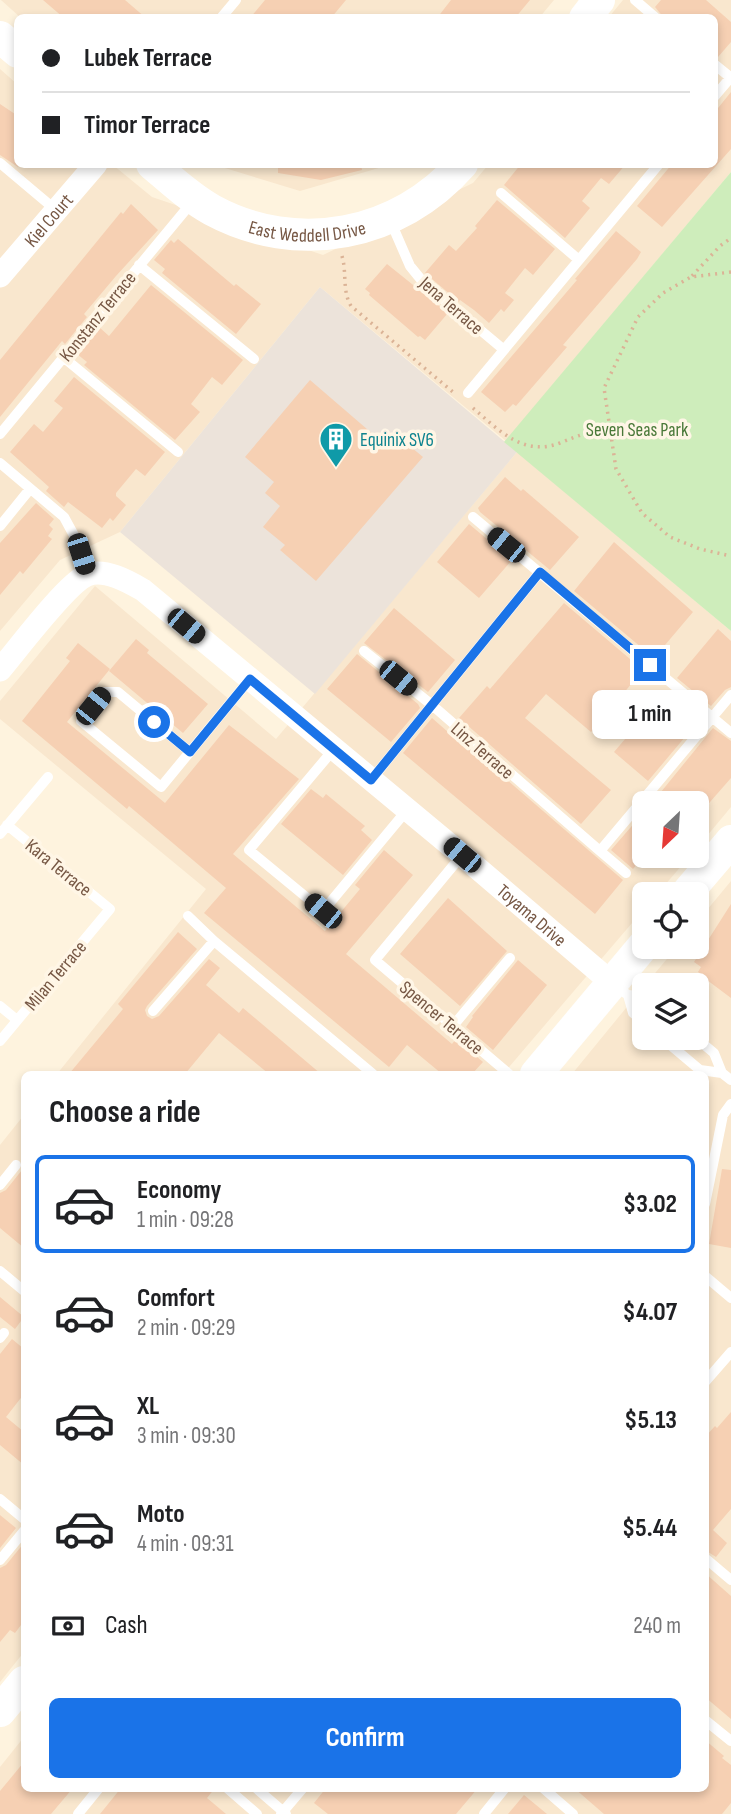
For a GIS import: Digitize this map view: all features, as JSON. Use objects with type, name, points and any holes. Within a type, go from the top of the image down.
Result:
[{"type":"street","points":[[588,14],[599,0]]},
{"type":"street","points":[[0,37],[14,49]]},
{"type":"street","name":"Kiel Court","points":[[0,276],[93,168]]},
{"type":"street","name":"East Weddell Drive","points":[[157,168],[195,199],[237,222],[298,235],[331,235],[390,219],[432,193],[458,168]]},
{"type":"street","points":[[0,670],[66,591],[88,574]]},
{"type":"street","name":"Toyama Drive","points":[[88,574],[125,579],[143,590],[620,989]]},
{"type":"street","points":[[696,882],[731,841]]},
{"type":"street","points":[[539,1071],[620,989],[636,959]]},
{"type":"street","points":[[0,1711],[21,1686]]},
{"type":"lane","points":[[224,14],[236,0]]},
{"type":"lane","points":[[635,0],[651,14]]},
{"type":"lane","points":[[718,92],[731,77]]},
{"type":"lane","points":[[0,163],[57,211]]},
{"type":"lane","points":[[467,398],[503,349],[652,168]]},
{"type":"lane","points":[[501,193],[579,260]]},
{"type":"lane","name":"Konstanz Terrace","points":[[0,434],[195,199]]},
{"type":"lane","name":"Jena Terrace","points":[[390,219],[410,266],[423,282],[503,349]]},
{"type":"lane","points":[[139,265],[254,359]]},
{"type":"lane","points":[[63,357],[178,452]]},
{"type":"lane","points":[[0,463],[64,517],[77,541],[88,574]]},
{"type":"lane","points":[[0,526],[30,489]]},
{"type":"lane","points":[[473,517],[731,733]]},
{"type":"lane","points":[[371,780],[540,572]]},
{"type":"lane","name":"Linz Terrace","points":[[365,651],[432,705],[626,873]]},
{"type":"lane","points":[[190,752],[118,692],[105,692],[81,721],[161,787],[190,752],[250,679]]},
{"type":"lane","points":[[600,851],[731,695]]},
{"type":"lane","points":[[334,749],[249,849],[323,911],[407,810]]},
{"type":"lane","points":[[4,829],[48,777]]},
{"type":"lane","name":"Kara Terrace","points":[[4,829],[110,909]]},
{"type":"lane","name":"Spencer Terrace","points":[[462,855],[375,960],[505,1071]]},
{"type":"lane","name":"Milan Terrace","points":[[0,1041],[110,909]]},
{"type":"lane","points":[[188,916],[214,941],[369,1071]]},
{"type":"lane","points":[[153,1011],[214,941]]},
{"type":"lane","points":[[452,1027],[510,958]]},
{"type":"lane","points":[[620,989],[632,993]]},
{"type":"lane","points":[[620,989],[632,1010]]},
{"type":"lane","points":[[0,1006],[17,1020]]},
{"type":"lane","points":[[709,1049],[714,1053],[726,1077]]},
{"type":"lane","points":[[677,1050],[705,1071]]},
{"type":"lane","points":[[709,1072],[726,1077]]},
{"type":"lane","points":[[709,1184],[723,1115],[731,1104]]},
{"type":"lane","points":[[0,1185],[16,1165]]},
{"type":"lane","points":[[0,1271],[21,1288]]},
{"type":"lane","points":[[709,1279],[731,1298]]},
{"type":"lane","points":[[709,1377],[731,1352]]},
{"type":"lane","points":[[0,1499],[21,1516]]},
{"type":"lane","points":[[0,1560],[21,1535]]},
{"type":"lane","points":[[709,1561],[731,1580]]},
{"type":"lane","points":[[709,1723],[731,1741]]},
{"type":"lane","points":[[78,1814],[96,1792]]},
{"type":"lane","points":[[232,1792],[257,1814]]},
{"type":"lane","points":[[260,1792],[284,1813],[300,1792]]},
{"type":"lane","points":[[484,1814],[502,1792]]},
{"type":"lane","points":[[548,1792],[573,1814]]},
{"type":"path","points":[[731,238],[691,276],[663,293],[638,317],[604,388],[616,469],[642,513],[670,537],[700,549],[731,556]]},
{"type":"path","points":[[342,256],[345,265],[346,297],[351,306],[456,394]]},
{"type":"path","points":[[691,276],[731,272]]},
{"type":"path","points":[[467,398],[508,438],[531,447],[546,447],[578,434],[608,429]]},
{"type":"shaded area","points":[[1,0],[554,0],[542,14],[17,14]]},
{"type":"shaded area","points":[[623,0],[731,0],[731,172],[506,441],[320,287],[120,532],[60,560],[0,631],[0,69],[14,81],[14,168],[117,168],[152,197],[323,255],[473,183],[486,168],[718,168],[718,14],[611,14]]},
{"type":"shaded area","points":[[225,168],[379,168],[300,191]]},
{"type":"shaded area","points":[[320,287],[517,452],[315,694],[120,532]]},
{"type":"shaded area","points":[[517,452],[731,631],[731,807],[709,834],[709,791],[632,791],[632,868],[680,868],[667,882],[632,882],[632,923],[506,1071],[59,1071],[206,889],[0,719],[0,701],[95,586],[276,739]]},
{"type":"shaded area","points":[[731,881],[731,1814],[0,1814],[0,1767],[21,1741],[21,1792],[709,1792],[709,1071],[574,1071],[632,1001],[632,1050],[709,1050],[709,973],[655,973],[667,959],[709,959],[709,908]]},
{"type":"shaded area","points":[[21,1119],[21,1656],[0,1682],[0,1145]]},
{"type":"green space","name":"Seven Seas Park","points":[[731,172],[731,631],[504,442]]},
{"type":"building","points":[[43,0],[125,0],[141,14],[59,14]]},
{"type":"building","points":[[265,0],[346,0],[334,14],[253,14]]},
{"type":"building","points":[[451,0],[530,0],[518,14],[440,14]]},
{"type":"building","points":[[661,0],[706,0],[731,22],[731,42],[718,57],[718,14],[661,14],[655,7]]},
{"type":"building","points":[[731,92],[731,149],[718,164],[718,108]]},
{"type":"building","points":[[0,104],[14,113],[14,164],[0,155]]},
{"type":"building","points":[[278,168],[362,170],[321,180],[278,173]]},
{"type":"building","points":[[518,168],[623,168],[609,184],[601,178],[582,201],[590,208],[565,238],[504,185]]},
{"type":"building","points":[[669,168],[714,168],[662,227],[637,206]]},
{"type":"building","points":[[497,200],[555,249],[533,275],[525,268],[505,293],[514,300],[504,312],[501,309],[489,323],[425,273],[449,245],[456,251]]},
{"type":"building","points":[[131,204],[158,230],[84,314],[87,317],[65,344],[62,341],[0,417],[0,360],[121,212],[123,214]]},
{"type":"building","points":[[616,231],[641,252],[637,259],[563,345],[567,347],[516,406],[513,404],[505,412],[481,392]]},
{"type":"building","points":[[178,239],[234,286],[236,284],[261,304],[236,334],[162,273],[165,269],[154,260],[171,240],[174,243]]},
{"type":"building","points":[[387,264],[448,313],[425,340],[418,337],[365,289]]},
{"type":"building","points":[[151,285],[243,360],[222,385],[212,377],[191,404],[200,412],[175,440],[84,365],[87,362],[77,354],[99,327],[109,336]]},
{"type":"building","points":[[74,377],[165,452],[145,476],[136,469],[116,493],[126,505],[113,521],[110,518],[102,528],[68,502],[64,507],[46,491],[49,487],[10,452],[34,424],[43,432],[63,408],[54,401]]},
{"type":"building","name":"Equinix SV6","points":[[310,380],[389,448],[399,437],[423,457],[316,581],[280,550],[285,545],[263,527],[280,506],[265,493],[274,482],[245,457]]},
{"type":"building","points":[[505,477],[579,537],[550,570],[478,508]]},
{"type":"building","points":[[36,503],[54,519],[49,525],[53,529],[48,536],[52,539],[23,574],[20,571],[0,595],[0,543]]},
{"type":"building","points":[[469,524],[512,560],[479,598],[437,562]]},
{"type":"building","points":[[614,542],[693,612],[654,658],[574,591]]},
{"type":"building","points":[[564,603],[643,670],[591,732],[546,694],[525,718],[611,790],[581,824],[459,718],[487,686],[490,689]]},
{"type":"building","points":[[394,608],[455,660],[428,692],[364,643]]},
{"type":"building","points":[[718,629],[731,641],[731,687],[711,706],[677,678]]},
{"type":"building","points":[[136,639],[149,650],[147,653],[208,704],[183,733],[109,671]]},
{"type":"building","points":[[78,643],[110,669],[67,722],[165,803],[229,725],[299,779],[233,854],[325,931],[360,889],[355,885],[384,850],[413,875],[346,954],[452,1044],[456,1039],[483,1062],[475,1071],[438,1071],[407,1045],[389,1067],[204,913],[226,888],[22,721],[70,661],[66,658]]},
{"type":"building","points":[[357,654],[420,708],[391,742],[327,689]]},
{"type":"building","points":[[667,690],[701,718],[648,781],[614,752]]},
{"type":"building","points":[[432,718],[623,880],[595,914],[403,753]]},
{"type":"building","points":[[713,728],[731,741],[731,778],[709,803],[709,791],[662,791]]},
{"type":"building","points":[[311,789],[323,798],[326,794],[365,826],[361,830],[372,840],[343,875],[281,824]]},
{"type":"building","points":[[632,826],[633,869],[611,850]]},
{"type":"building","points":[[448,898],[507,951],[460,1006],[400,954]]},
{"type":"building","points":[[731,904],[731,998],[709,982],[709,973],[698,972],[701,967],[694,962],[696,959],[709,959],[709,938]]},
{"type":"building","points":[[178,932],[197,949],[147,1006],[147,1016],[152,1019],[159,1016],[209,959],[220,968],[206,985],[239,1013],[243,1008],[317,1071],[265,1071],[219,1033],[187,1071],[71,1071],[123,1009],[118,1004]]},
{"type":"building","points":[[518,960],[547,985],[493,1050],[466,1027]]},
{"type":"building","points":[[722,1169],[731,1170],[731,1248],[709,1244]]},
{"type":"building","points":[[21,1171],[21,1246],[0,1228],[0,1193],[6,1190]]},
{"type":"building","points":[[0,1297],[21,1314],[21,1321],[15,1329],[0,1317]]},
{"type":"building","points":[[12,1339],[21,1346],[21,1398],[6,1417],[21,1430],[21,1462],[0,1445],[0,1354]]},
{"type":"building","points":[[731,1412],[731,1509],[713,1530],[727,1543],[716,1557],[709,1553],[709,1433],[715,1426],[717,1428]]},
{"type":"building","points":[[0,1515],[16,1528],[0,1548]]},
{"type":"building","points":[[21,1547],[21,1625],[15,1633],[10,1630],[0,1642],[0,1568],[6,1565]]},
{"type":"building","points":[[709,1577],[731,1596],[731,1719],[709,1700]]},
{"type":"building","points":[[709,1743],[731,1765],[731,1803],[722,1814],[604,1814],[579,1792],[709,1792]]},
{"type":"building","points":[[21,1766],[21,1792],[70,1792],[51,1814],[0,1814],[0,1791]]},
{"type":"building","points":[[118,1792],[212,1792],[207,1798],[226,1814],[100,1814]]},
{"type":"building","points":[[323,1792],[475,1792],[456,1814],[328,1814],[314,1803]]},
{"type":"building","points":[[524,1795],[547,1814],[508,1814]]},
{"type":"place","name":"Equinix SV6","points":[[336,469]]},
{"type":"route","points":[[154,722],[190,752],[250,679],[371,780],[540,572],[650,665]]}]
